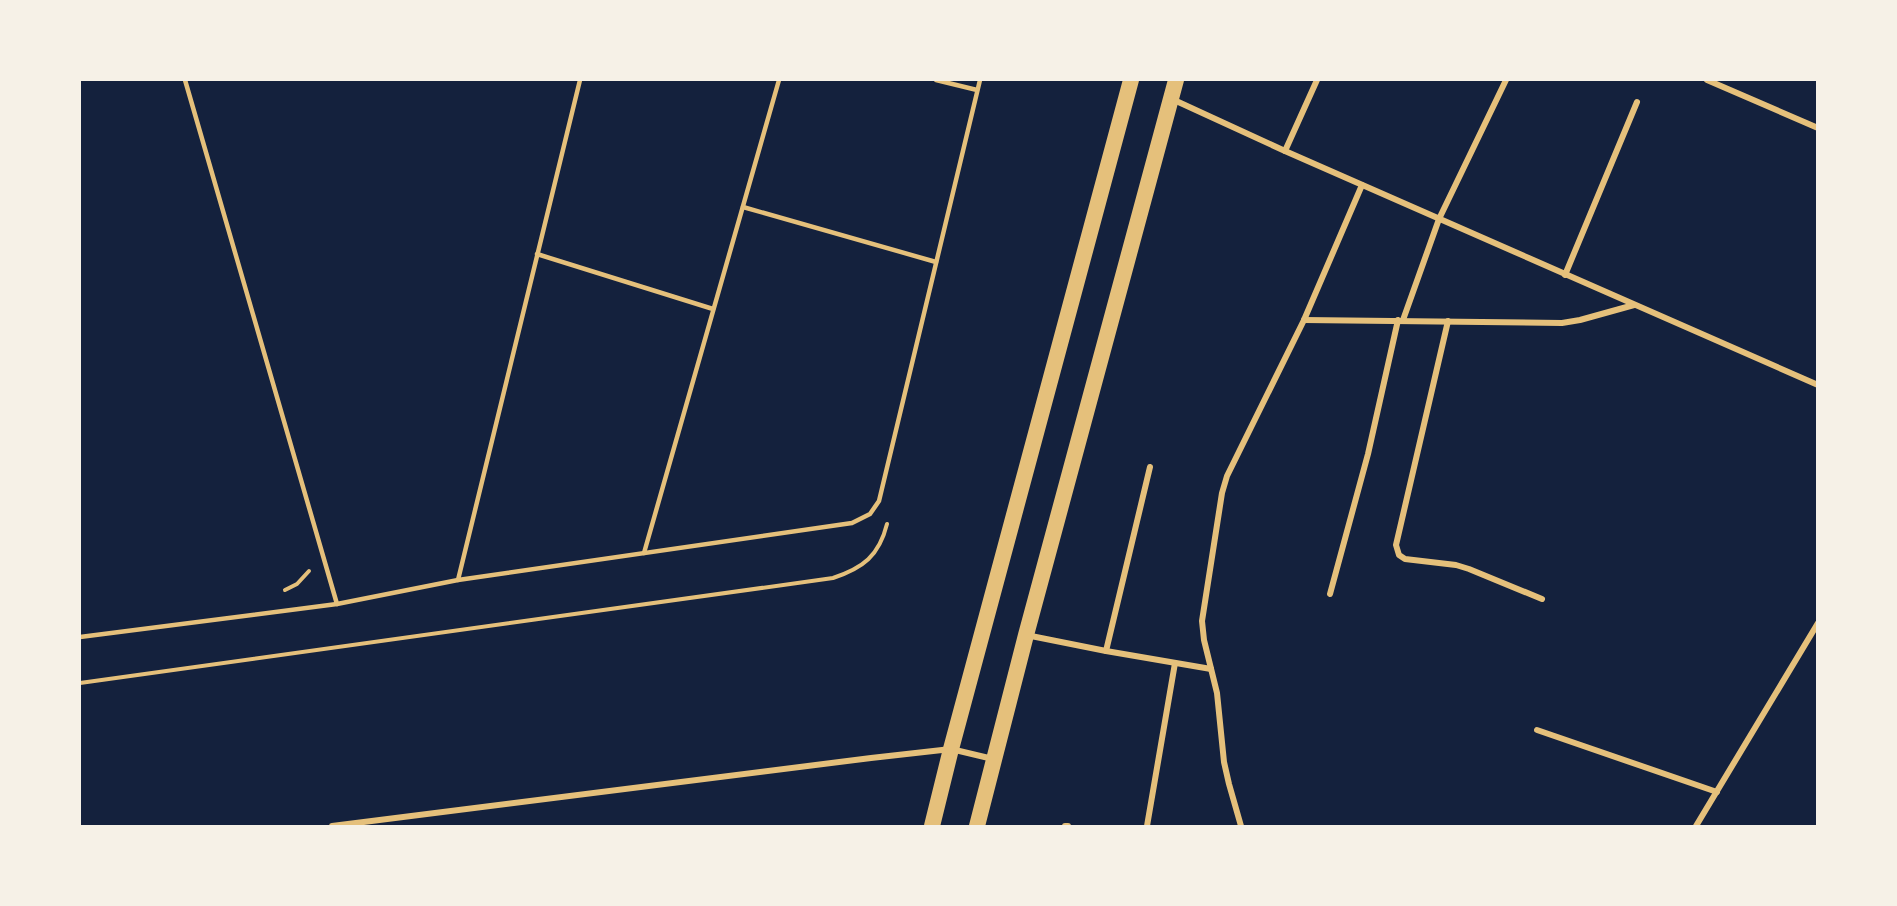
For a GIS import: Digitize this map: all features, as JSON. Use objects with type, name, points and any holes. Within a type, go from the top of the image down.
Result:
[{"type":"highway","points":[[932,826],[1131,80]]},
{"type":"highway","points":[[977,826],[1026,635],[1176,80]]},
{"type":"street","points":[[1285,151],[1317,80]]},
{"type":"street","points":[[1330,594],[1368,454],[1400,320],[1439,219],[1506,80]]},
{"type":"street","points":[[1707,80],[1724,83],[1818,128]]},
{"type":"street","points":[[1170,99],[1818,385]]},
{"type":"street","points":[[1565,274],[1637,102]]},
{"type":"street","points":[[1241,826],[1233,803],[1224,762],[1219,711],[1202,621],[1220,504],[1227,476],[1304,320],[1362,185]]},
{"type":"street","points":[[1304,320],[1562,322],[1580,320],[1635,305]]},
{"type":"street","points":[[1448,321],[1396,545],[1399,555],[1405,559],[1456,565],[1542,599]]},
{"type":"street","points":[[1106,651],[1150,467]]},
{"type":"street","points":[[1696,826],[1818,623]]},
{"type":"street","points":[[1026,635],[1211,669]]},
{"type":"street","points":[[1147,826],[1175,663]]},
{"type":"street","points":[[1537,730],[1717,792]]},
{"type":"street","points":[[332,826],[951,749],[993,760]]},
{"type":"lane","points":[[185,80],[337,604]]},
{"type":"lane","points":[[458,580],[580,80]]},
{"type":"lane","points":[[644,553],[779,80]]},
{"type":"lane","points":[[936,80],[977,90]]},
{"type":"lane","points":[[80,637],[337,604],[458,580],[852,524],[870,514],[879,501],[980,80]]},
{"type":"lane","points":[[743,207],[936,262]]},
{"type":"lane","points":[[537,254],[713,309]]},
{"type":"path","points":[[281,592],[297,584],[310,569]]}]
